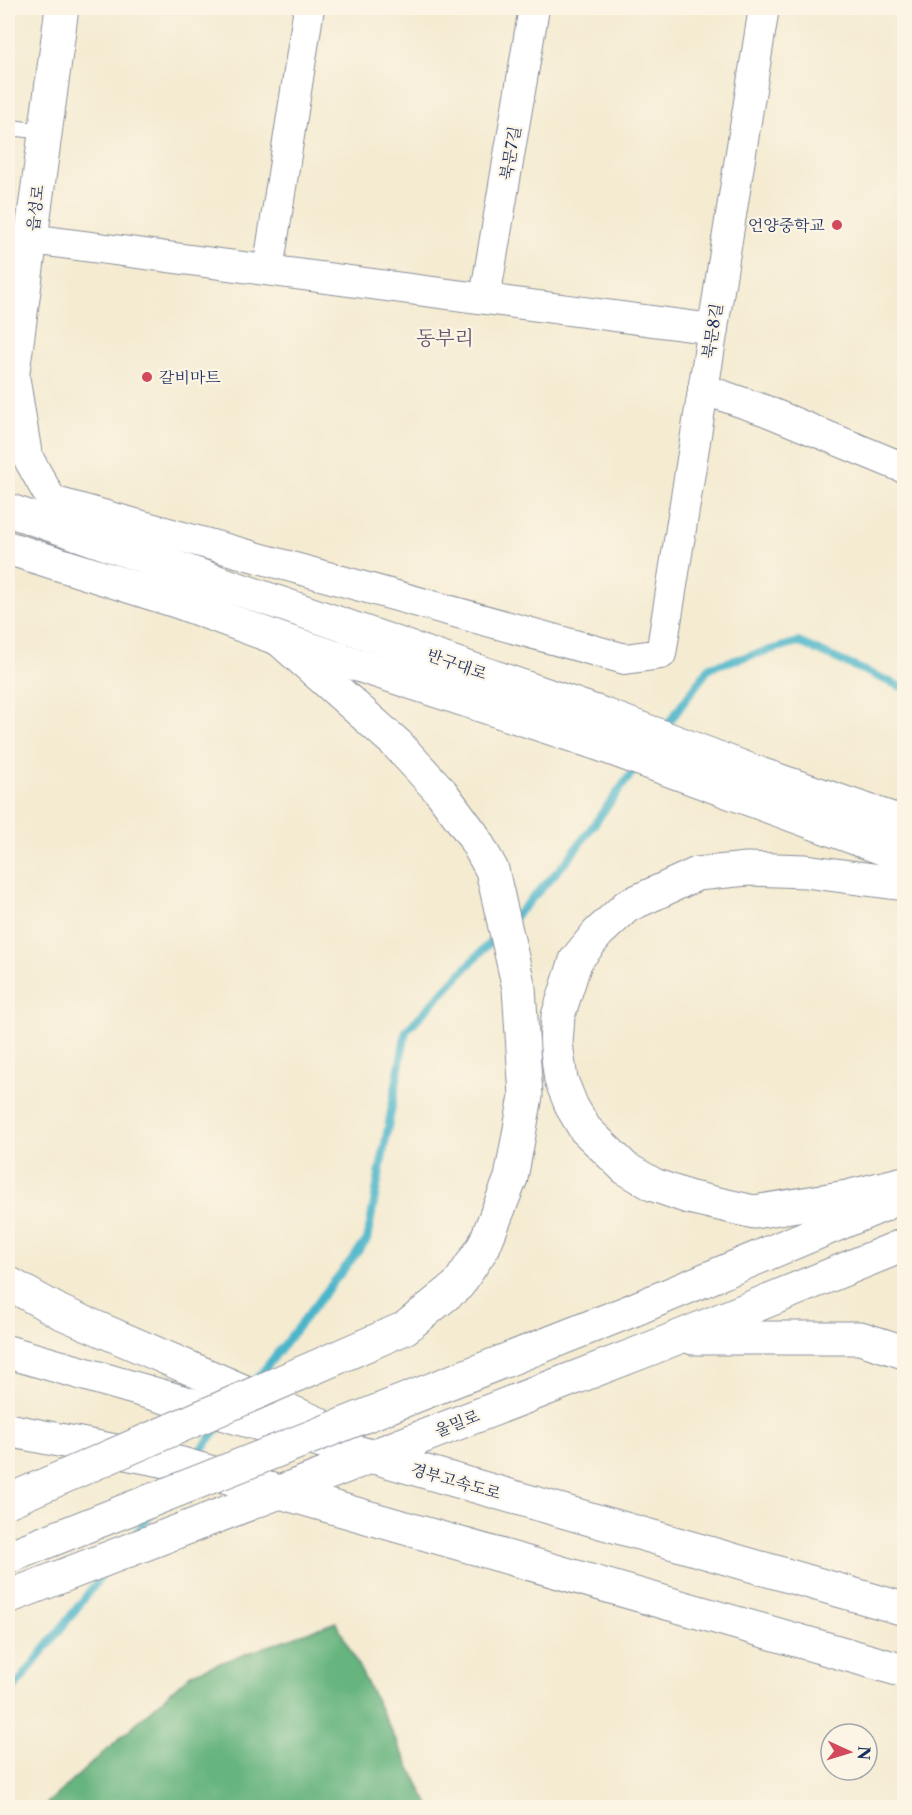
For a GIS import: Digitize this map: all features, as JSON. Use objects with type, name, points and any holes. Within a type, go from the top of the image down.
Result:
[{"type":"main road","name":"읍성로","points":[[8,409],[62,8]]},
{"type":"main road","name":"반구대로","points":[[8,510],[110,544],[674,756],[904,856]]},
{"type":"main road","name":"반구대로","points":[[8,548],[179,602],[279,639],[600,729]]},
{"type":"main road","points":[[8,1501],[405,1328],[458,1285],[484,1246],[512,1178],[526,1096],[519,988],[492,870],[472,834],[441,792],[397,744],[279,639]]},
{"type":"main road","name":"반구대로","points":[[674,756],[760,774],[904,824]]},
{"type":"main road","points":[[904,884],[805,871],[747,869],[697,874],[627,906],[598,933],[576,960],[558,1016],[556,1042],[561,1080],[572,1107],[585,1129],[625,1168],[654,1185],[688,1197],[754,1212],[847,1197],[904,1183]]},
{"type":"main road","points":[[8,1557],[633,1310],[904,1196]]},
{"type":"main road","name":"울밀로","points":[[8,1597],[664,1343],[904,1245]]},
{"type":"main road","points":[[8,1283],[60,1312],[449,1479]]},
{"type":"main road","points":[[664,1343],[860,1338],[904,1352]]},
{"type":"main road","name":"경부고속도로","points":[[8,1352],[904,1609]]},
{"type":"main road","points":[[8,1430],[182,1464],[904,1671]]},
{"type":"street","points":[[267,270],[309,8]]},
{"type":"street","name":"북문7길","points":[[485,298],[534,8]]},
{"type":"street","name":"북문8길","points":[[52,501],[625,659],[661,654],[764,8]]},
{"type":"street","points":[[31,239],[713,329]]},
{"type":"street","points":[[13,370],[27,456],[52,501],[68,518],[110,544]]},
{"type":"street","points":[[703,389],[764,410],[904,468]]},
{"type":"lane","points":[[8,127],[45,132]]},
{"type":"green space","points":[[336,1622],[430,1807],[43,1807],[192,1673]]},
{"type":"waterway","points":[[664,729],[710,667],[798,642],[904,688]]},
{"type":"waterway","points":[[511,921],[566,862],[637,766]]},
{"type":"waterway","points":[[256,1380],[367,1240],[406,1031],[498,934]]},
{"type":"waterway","points":[[193,1460],[224,1421]]},
{"type":"waterway","points":[[134,1536],[152,1513]]},
{"type":"waterway","points":[[8,1696],[105,1572]]},
{"type":"place","name":"언양중학교","points":[[837,225]]},
{"type":"place","name":"갈비마트","points":[[147,377]]},
{"type":"district","name":"동부리","points":[[445,338]]}]
